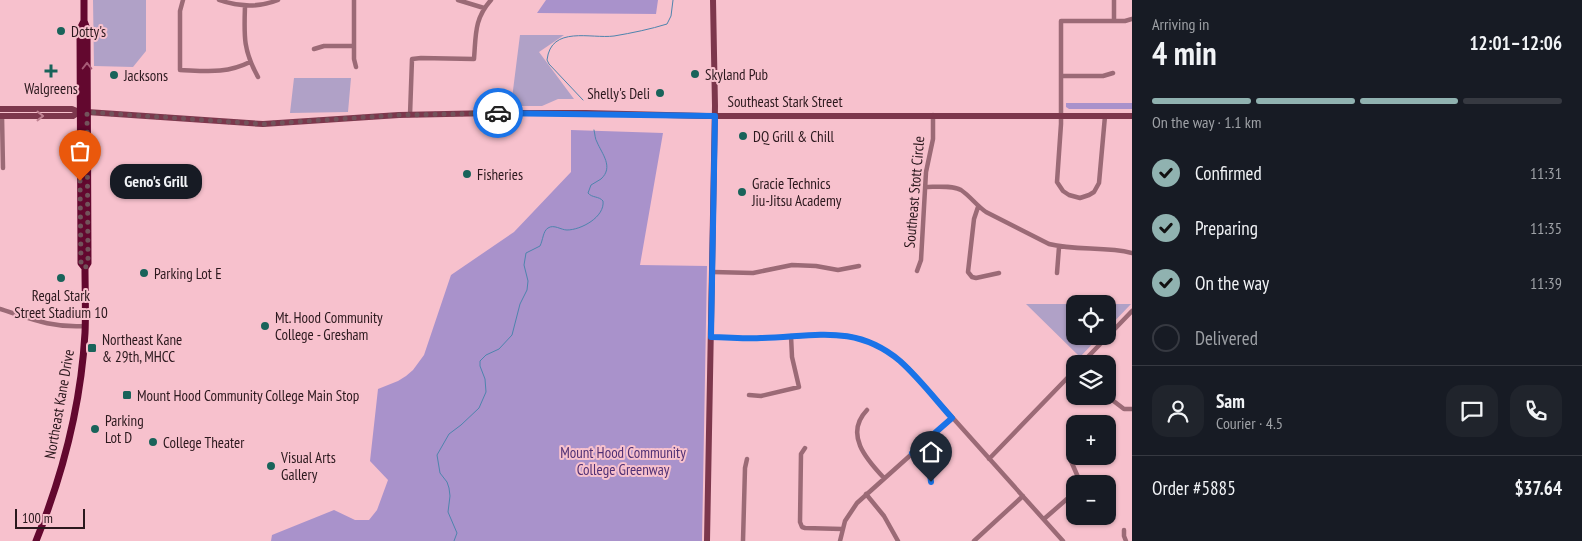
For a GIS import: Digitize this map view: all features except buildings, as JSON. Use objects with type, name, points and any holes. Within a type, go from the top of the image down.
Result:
[{"type":"main road","points":[[83,112],[87,29],[84,21],[84,0]]},
{"type":"main road","points":[[707,541],[713,272],[714,0]]},
{"type":"main road","name":"Southeast Stark Street","points":[[1,114],[73,116],[83,112],[263,124],[410,115],[586,113],[715,116],[1132,116]]},
{"type":"main road","name":"Northeast Kane Drive","points":[[83,112],[81,263],[85,268]]},
{"type":"main road","name":"Northeast Kane Drive","points":[[36,541],[54,491],[69,439],[80,379],[85,326],[85,268],[88,263],[83,112]]},
{"type":"main road","points":[[81,238],[84,239],[84,246],[88,247]]},
{"type":"street","points":[[183,0],[180,11],[180,70],[224,71],[239,68],[250,62]]},
{"type":"street","points":[[219,0],[245,6],[262,5],[278,0]]},
{"type":"street","points":[[354,0],[354,59],[356,67]]},
{"type":"street","points":[[458,0],[484,8]]},
{"type":"street","points":[[410,115],[412,59],[474,59],[476,30],[480,14],[490,0]]},
{"type":"street","points":[[1114,0],[1114,21]]},
{"type":"street","points":[[245,6],[244,38],[250,62],[258,77]]},
{"type":"street","points":[[1105,116],[1099,183],[1094,192],[1089,195],[1080,198],[1069,195],[1063,191],[1058,182],[1061,115],[1061,21],[1114,21],[1132,18]]},
{"type":"street","points":[[314,48],[354,46]]},
{"type":"street","points":[[1061,76],[1103,76],[1112,73]]},
{"type":"street","points":[[1,114],[3,168]]},
{"type":"street","name":"Southeast Stott Circle","points":[[917,271],[920,260],[926,172],[933,139],[933,115]]},
{"type":"street","points":[[925,187],[963,191],[978,207],[1049,244],[1059,247],[1115,250],[1132,253]]},
{"type":"street","points":[[978,207],[974,219],[968,272],[972,277],[976,278],[999,273]]},
{"type":"street","points":[[1057,273],[1059,247]]},
{"type":"street","points":[[713,272],[753,273],[798,265],[838,270],[859,266]]},
{"type":"street","points":[[0,309],[50,325],[66,327],[85,326]]},
{"type":"street","points":[[1090,355],[1132,311]]},
{"type":"street","points":[[711,337],[761,338],[836,334],[853,337],[879,347],[904,365],[1063,541]]},
{"type":"street","points":[[749,395],[761,396],[799,387],[792,357],[790,336]]},
{"type":"street","points":[[989,459],[1066,379]]},
{"type":"street","points":[[1116,404],[1123,411],[1132,409]]},
{"type":"street","points":[[867,410],[860,417],[858,423],[860,446],[868,462],[884,478]]},
{"type":"street","points":[[840,541],[848,514],[866,494],[952,418]]},
{"type":"street","points":[[805,448],[802,454],[800,522],[805,528],[842,529]]},
{"type":"street","points":[[912,453],[930,474],[931,482]]},
{"type":"street","points":[[743,541],[745,468],[748,459]]},
{"type":"street","points":[[866,494],[884,516],[898,541]]},
{"type":"street","points":[[974,541],[1023,496]]},
{"type":"street","points":[[1044,519],[1066,500]]},
{"type":"street","points":[[1124,530],[1126,541]]},
{"type":"shaded area","points":[[93,0],[146,0],[146,51],[133,67],[94,66]]},
{"type":"shaded area","points":[[520,35],[564,35],[539,52],[574,99],[558,99],[542,106],[511,106]]},
{"type":"shaded area","points":[[294,78],[351,78],[348,112],[290,113]]},
{"type":"shaded area","points":[[1026,304],[1066,304],[1066,343]]},
{"type":"shaded area","points":[[1116,304],[1131,304],[1116,320]]},
{"type":"shaded area","points":[[1068,345],[1091,345],[1082,355],[1078,355]]},
{"type":"green space","points":[[546,0],[658,0],[656,14],[537,13]]},
{"type":"green space","points":[[1066,103],[1132,103],[1132,109],[1069,109],[1066,107]]},
{"type":"green space","name":"Mount Hood Community College Greenway","points":[[571,130],[663,133],[640,265],[707,266],[702,541],[271,541],[272,535],[334,510],[355,520],[369,520],[377,510],[388,480],[370,461],[378,389],[406,376],[424,355],[451,275],[514,232],[571,172]]},
{"type":"waterway","points":[[583,100],[547,60],[550,49],[556,42],[573,36],[614,36],[667,24],[671,16],[673,0]]},
{"type":"waterway","points":[[454,541],[457,533],[448,512],[449,488],[440,473],[437,455],[449,434],[479,408],[486,392],[480,361],[486,355],[499,349],[512,335],[520,304],[527,290],[528,281],[524,265],[526,253],[540,246],[546,229],[550,227],[567,230],[579,228],[591,222],[603,207],[603,201],[600,198],[591,196],[588,193],[591,185],[601,179],[607,170],[606,160],[596,141],[594,130]]},
{"type":"way so far","points":[[80,181],[81,263],[85,268],[88,263],[87,112],[263,124],[399,115],[498,113]]},
{"type":"place","name":"Dotty's","points":[[61,31]]},
{"type":"place","name":"Walgreens","points":[[51,71]]},
{"type":"place","name":"Skyland Pub","points":[[695,74]]},
{"type":"place","name":"Jacksons","points":[[114,75]]},
{"type":"place","name":"Shelly's Deli","points":[[660,93]]},
{"type":"place","name":"DQ Grill & Chill","points":[[743,136]]},
{"type":"place","name":"Fisheries","points":[[467,174]]},
{"type":"place","name":"Geno's Grill","points":[[80,181]]},
{"type":"place","name":"Gracie Technics Jiu-Jitsu Academy","points":[[742,192]]},
{"type":"place","name":"Parking Lot E","points":[[144,273]]},
{"type":"place","name":"Regal Stark Street Stadium 10","points":[[61,278]]},
{"type":"place","name":"Mt. Hood Community College - Gresham","points":[[265,326]]},
{"type":"place","name":"Northeast Kane & 29th, MHCC","points":[[92,348]]},
{"type":"place","name":"Mount Hood Community College Main Stop","points":[[127,395]]},
{"type":"place","name":"Parking Lot D","points":[[95,429]]},
{"type":"place","name":"College Theater","points":[[153,442]]},
{"type":"place","name":"Visual Arts Gallery","points":[[271,466]]},
{"type":"route","points":[[498,113],[715,116],[711,337],[761,338],[836,334],[871,343],[890,353],[909,370],[952,418],[912,453],[930,474],[931,482]]}]
